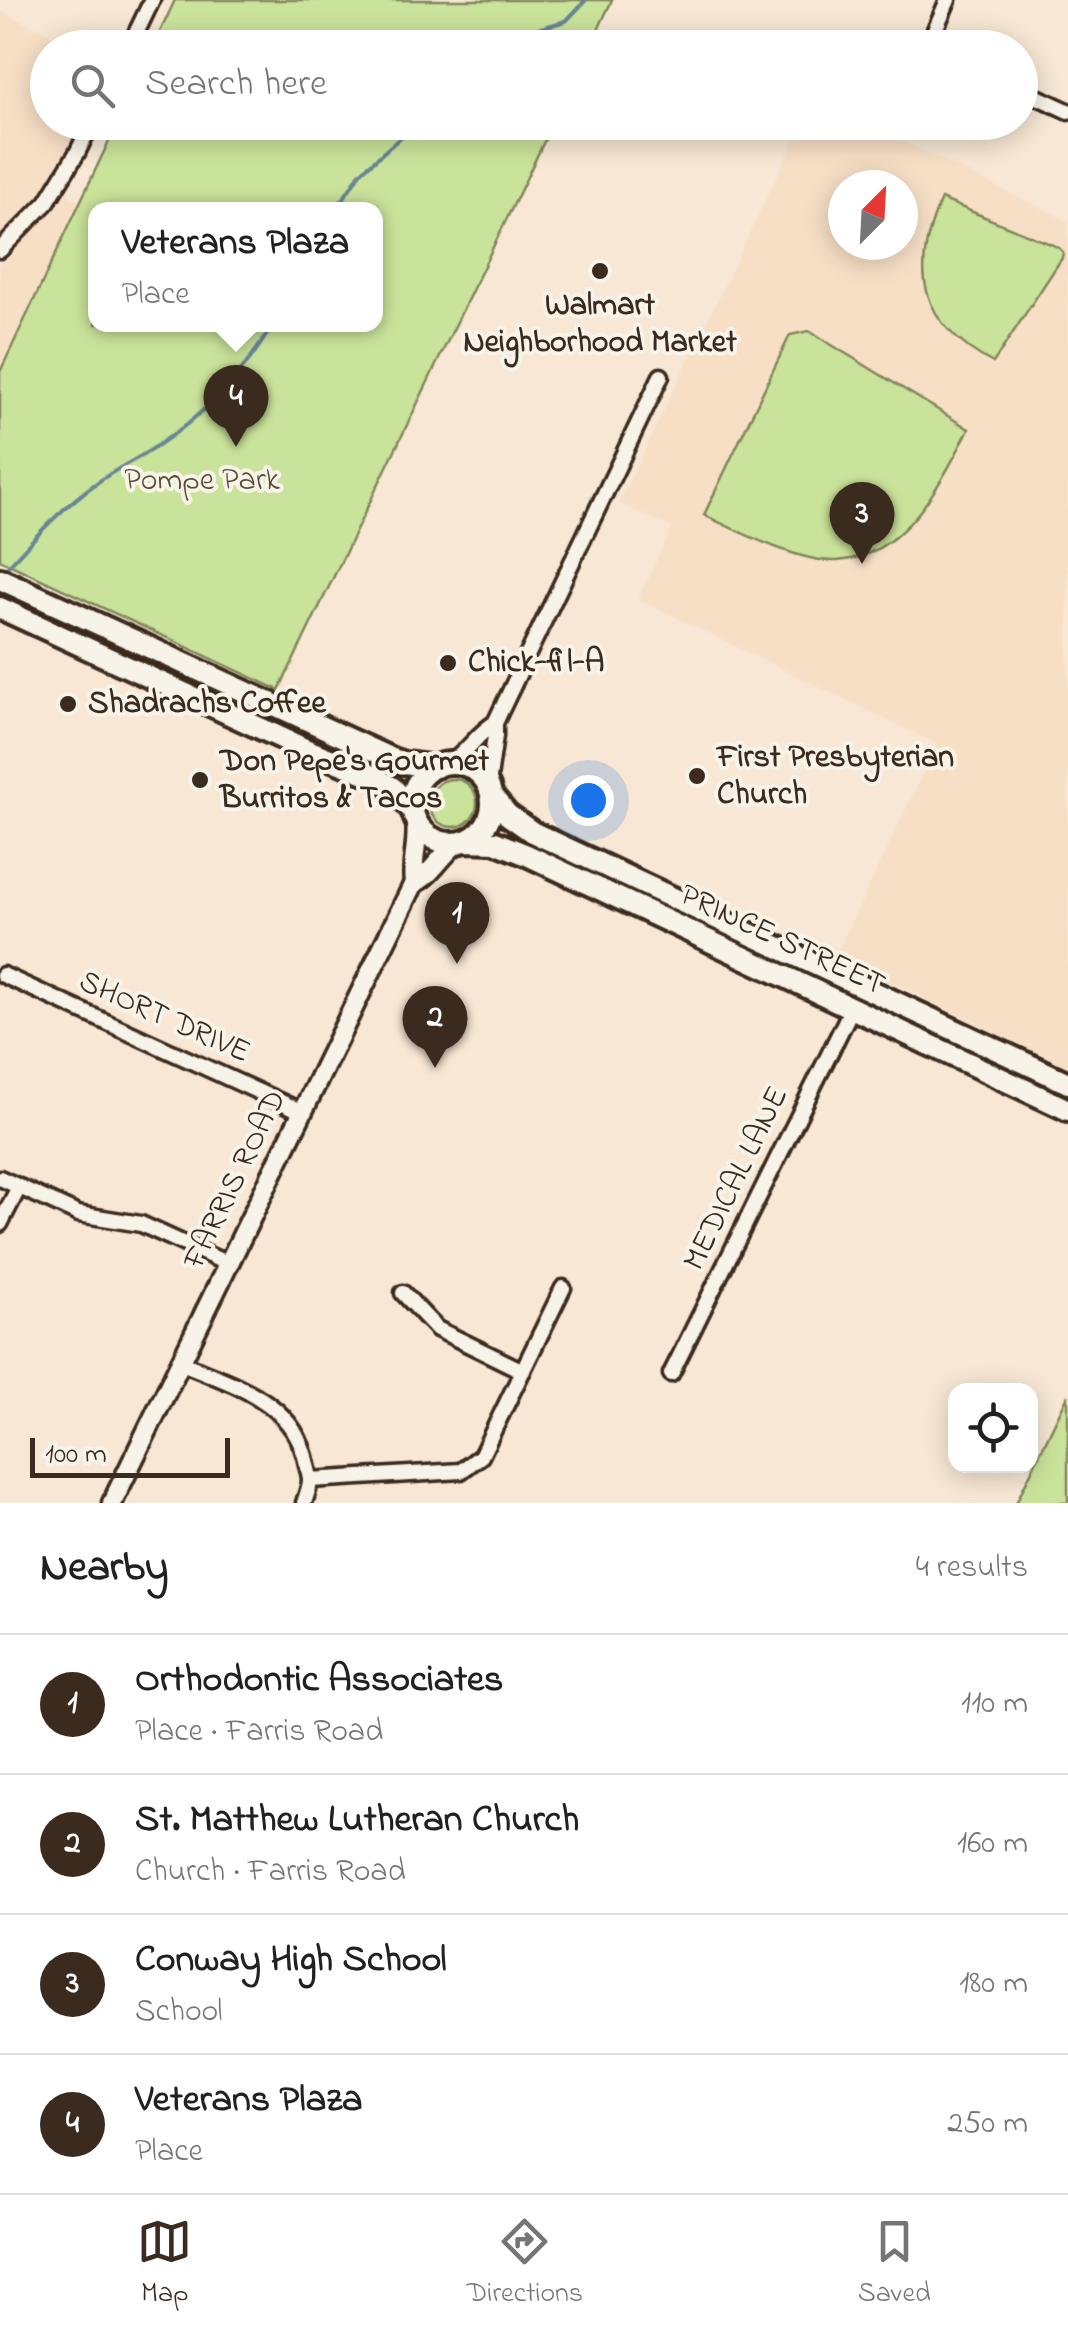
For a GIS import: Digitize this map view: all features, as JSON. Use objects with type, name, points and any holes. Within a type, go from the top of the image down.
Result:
[{"type":"main road","points":[[0,579],[392,759],[404,763],[462,764],[474,770],[490,790],[488,820],[479,834],[462,842],[445,843],[432,838],[394,788],[376,777],[304,749],[4,610]]},
{"type":"main road","points":[[415,817],[412,800],[416,786],[425,773],[443,765]]},
{"type":"main road","name":"PRINCE STREET","points":[[490,790],[508,815],[532,832],[1068,1083]]},
{"type":"main road","name":"PRINCE STREET","points":[[462,842],[509,846],[1068,1110]]},
{"type":"main road","points":[[631,904],[648,900],[748,946],[767,950],[778,947]]},
{"type":"main road","points":[[852,1008],[872,1005],[934,1030],[956,1031]]},
{"type":"main road","points":[[998,1076],[1019,1076],[1068,1100]]},
{"type":"street","points":[[138,30],[152,0]]},
{"type":"street","points":[[936,30],[948,0]]},
{"type":"street","points":[[1038,97],[1068,111]]},
{"type":"street","points":[[0,250],[47,202],[83,140]]},
{"type":"street","points":[[443,765],[466,752],[494,722],[661,376]]},
{"type":"street","points":[[490,790],[494,722]]},
{"type":"street","name":"FARRIS ROAD","points":[[112,1503],[414,883],[418,836],[415,817]]},
{"type":"street","name":"FARRIS ROAD","points":[[414,883],[462,842]]},
{"type":"street","name":"SHORT DRIVE","points":[[3,975],[303,1112]]},
{"type":"street","name":"MEDICAL LANE","points":[[671,1374],[852,1008]]},
{"type":"street","points":[[0,1178],[78,1214],[141,1224],[228,1264]]},
{"type":"street","points":[[0,1224],[19,1186]]},
{"type":"street","points":[[310,1480],[461,1470],[481,1456],[563,1288]]},
{"type":"street","points":[[403,1293],[437,1329],[523,1372]]},
{"type":"street","points":[[180,1362],[257,1396],[292,1425],[304,1448],[310,1480],[304,1503]]},
{"type":"shaded area","points":[[0,11],[41,30],[30,30],[30,140],[72,140],[50,180],[79,202],[0,369]]},
{"type":"shaded area","points":[[795,140],[899,140],[1068,221],[1068,1067],[836,955],[937,744],[638,599],[672,528],[619,503]]},
{"type":"green space","points":[[175,0],[612,0],[598,30],[161,30]]},
{"type":"green space","name":"Pompe Park","points":[[110,140],[545,140],[279,690],[0,560],[0,372]]},
{"type":"green space","points":[[941,199],[1063,252],[993,363],[950,331],[928,294],[925,250]]},
{"type":"green space","points":[[809,331],[969,429],[933,493],[902,531],[883,546],[837,561],[788,552],[704,515],[790,335]]},
{"type":"green space","points":[[453,779],[470,786],[477,803],[470,820],[453,827],[436,820],[429,803],[436,786]]},
{"type":"green space","points":[[1068,1395],[1068,1503],[1016,1503],[1030,1473],[1038,1473],[1038,1457]]},
{"type":"waterway","points":[[534,30],[566,21],[586,0]]},
{"type":"waterway","points":[[341,202],[360,173],[398,140]]},
{"type":"waterway","points":[[3,572],[85,492],[157,446],[207,407],[249,360],[268,332]]},
{"type":"place","name":"Walmart Neighborhood Market","points":[[600,271]]},
{"type":"place","name":"Veterans Plaza","points":[[236,447]]},
{"type":"place","name":"Conway High School","points":[[862,564]]},
{"type":"place","name":"Chick-fil-A","points":[[448,663]]},
{"type":"place","name":"Shadrachs Coffee","points":[[68,704]]},
{"type":"place","name":"First Presbyterian Church","points":[[697,776]]},
{"type":"place","name":"Don Pepe's Gourmet Burritos & Tacos","points":[[200,780]]},
{"type":"place","name":"Orthodontic Associates","points":[[457,964]]},
{"type":"place","name":"St. Matthew Lutheran Church","points":[[435,1068]]}]
